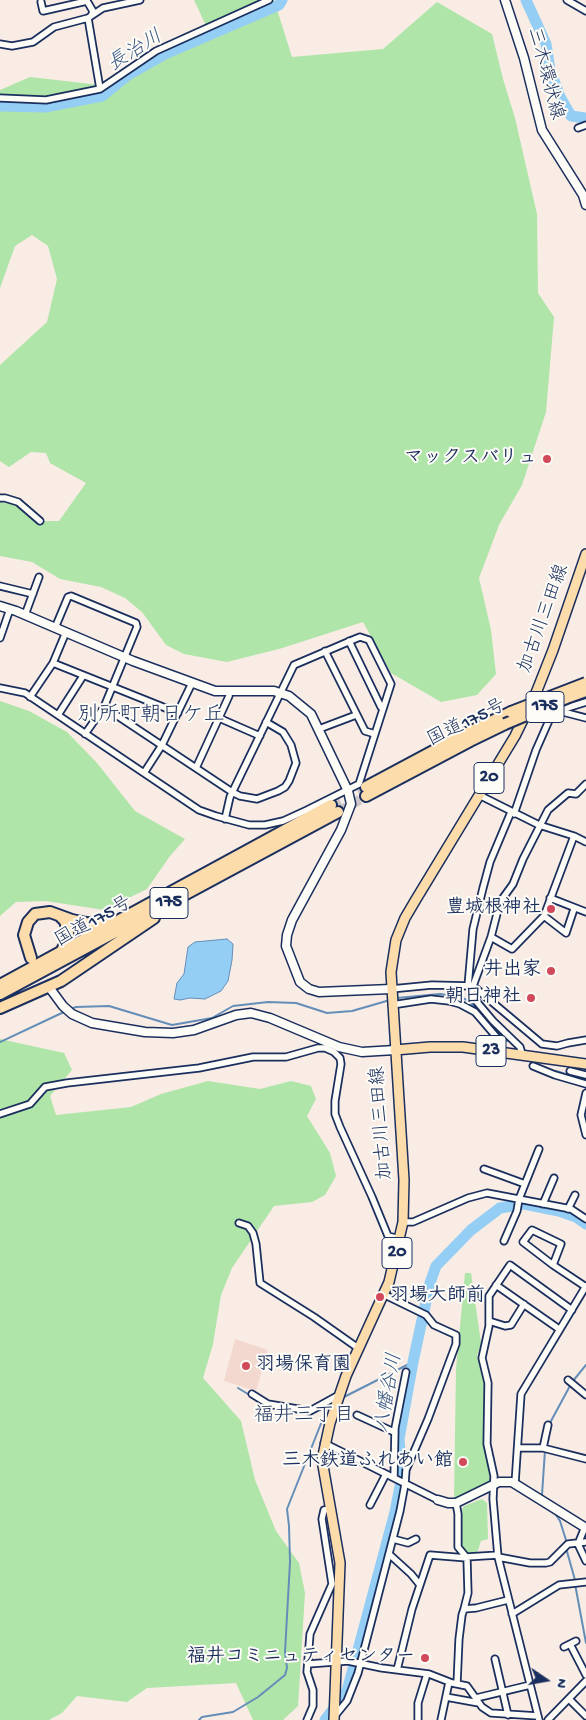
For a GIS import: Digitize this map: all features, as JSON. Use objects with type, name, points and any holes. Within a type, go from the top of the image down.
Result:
[{"type":"highway","name":"国道175号","points":[[586,683],[510,712],[467,733],[366,792],[505,724],[569,696],[586,691]]},
{"type":"highway","name":"国道175号","points":[[0,985],[335,809],[180,897],[0,994]]},
{"type":"highway","points":[[0,1008],[49,987],[168,909],[180,897]]},
{"type":"highway","points":[[31,958],[24,934],[28,922],[35,914],[50,912],[72,920],[104,924],[146,907]]},
{"type":"highway","points":[[60,915],[65,921],[68,932],[68,939],[61,952]]},
{"type":"highway","points":[[43,978],[49,987]]},
{"type":"main road","name":"加古川三田線","points":[[334,1719],[340,1562],[322,1460],[324,1443],[339,1395],[358,1348],[385,1295],[394,1268],[403,1222],[404,1180],[392,998],[392,960],[396,940],[405,918],[515,736],[536,693],[553,650],[586,554]]},
{"type":"main road","name":"23","points":[[395,1050],[463,1047],[586,1064]]},
{"type":"street","points":[[76,21],[103,8],[140,0]]},
{"type":"street","points":[[0,98],[46,100],[100,89],[156,51],[269,0]]},
{"type":"street","name":"三木環状線","points":[[505,0],[524,58],[542,130],[583,195],[586,205]]},
{"type":"street","points":[[567,0],[577,3],[586,11]]},
{"type":"street","points":[[41,2],[43,11],[87,1],[94,13]]},
{"type":"street","points":[[0,44],[12,46],[33,42],[54,27],[88,18],[94,13]]},
{"type":"street","points":[[88,18],[100,89]]},
{"type":"street","points":[[578,128],[586,125]]},
{"type":"street","points":[[0,498],[18,502],[40,521]]},
{"type":"street","points":[[25,615],[39,577]]},
{"type":"street","points":[[0,586],[33,594]]},
{"type":"street","points":[[55,628],[68,597],[71,596],[136,624],[137,627],[104,707],[85,734]]},
{"type":"street","points":[[0,606],[66,632],[124,658],[215,691],[264,690],[281,693],[289,696],[306,709],[320,729],[348,790],[352,804],[341,830],[292,920],[287,935],[286,946],[300,982],[309,989],[319,992],[431,999],[460,1004],[475,1012],[499,1040],[501,1052]]},
{"type":"street","points":[[0,638],[10,609]]},
{"type":"street","points":[[30,697],[52,663],[66,632]]},
{"type":"street","points":[[0,688],[25,693],[199,810],[225,819],[249,825],[265,825],[283,821],[359,784],[391,684],[369,640],[360,637],[296,663],[232,792],[225,819]]},
{"type":"street","points":[[349,641],[383,708]]},
{"type":"street","points":[[325,651],[364,732],[375,734]]},
{"type":"street","points":[[52,663],[178,713]]},
{"type":"street","points":[[58,715],[83,676]]},
{"type":"street","points":[[144,773],[162,746],[192,683]]},
{"type":"street","points":[[196,768],[229,696],[229,691]]},
{"type":"street","points":[[522,1054],[520,1047],[493,1021],[471,995],[473,929],[490,862],[551,716],[557,711],[586,702]]},
{"type":"street","points":[[541,706],[586,718]]},
{"type":"street","points":[[104,707],[232,792],[257,799],[278,791],[289,781],[296,762],[283,732],[266,722]]},
{"type":"street","points":[[320,729],[356,714]]},
{"type":"street","points":[[219,718],[260,736]]},
{"type":"street","points":[[470,986],[491,937],[500,902],[513,884],[539,825],[548,810],[568,794],[576,794],[585,786]]},
{"type":"street","points":[[479,795],[539,825],[574,836],[586,842]]},
{"type":"street","points":[[491,937],[512,949],[544,916],[574,836]]},
{"type":"street","points":[[550,898],[574,909],[586,912]]},
{"type":"street","points":[[544,916],[566,933],[574,909]]},
{"type":"street","points":[[392,998],[432,985],[470,986],[542,1044],[557,1046],[586,1040]]},
{"type":"street","points":[[49,987],[63,1006],[72,1014],[92,1023],[145,1032],[173,1033],[194,1030],[236,1015],[252,1013],[270,1018],[339,1047],[362,1052],[395,1050]]},
{"type":"street","points":[[314,1049],[313,1046],[316,1038]]},
{"type":"street","points":[[0,1114],[30,1104],[45,1087],[199,1068],[253,1057],[286,1057],[325,1048],[334,1052],[340,1058],[341,1064],[335,1101],[335,1114],[340,1127],[388,1236],[400,1239]]},
{"type":"street","points":[[534,1066],[555,1075],[586,1084]]},
{"type":"street","points":[[570,1071],[586,1075]]},
{"type":"street","points":[[586,1093],[581,1115],[586,1135]]},
{"type":"street","points":[[504,1241],[539,1149]]},
{"type":"street","points":[[484,1169],[525,1184]]},
{"type":"street","points":[[543,1204],[554,1178]]},
{"type":"street","points":[[403,1222],[413,1222],[468,1198],[487,1193],[568,1209],[586,1219]]},
{"type":"street","points":[[568,1209],[575,1195]]},
{"type":"street","points":[[240,1223],[248,1226],[253,1233],[260,1283],[314,1317],[358,1348]]},
{"type":"street","points":[[515,1484],[521,1394],[586,1287],[553,1264],[523,1242],[532,1230],[561,1244],[553,1264]]},
{"type":"street","points":[[308,1664],[348,1661],[427,1674],[467,1686],[477,1701],[490,1713],[538,1718],[498,1556],[493,1499],[495,1484],[487,1444],[488,1383],[482,1358],[489,1321],[489,1296],[510,1265],[572,1310]]},
{"type":"street","points":[[496,1285],[559,1329]]},
{"type":"street","points":[[334,1719],[354,1687],[393,1539],[405,1484],[406,1470],[428,1419],[456,1344],[456,1335],[434,1325],[426,1315],[385,1295]]},
{"type":"street","points":[[489,1321],[505,1326],[510,1324],[524,1304]]},
{"type":"street","points":[[396,1479],[394,1432],[406,1372]]},
{"type":"street","points":[[568,1380],[585,1392]]},
{"type":"street","points":[[252,1394],[268,1404],[310,1411],[339,1395]]},
{"type":"street","points":[[357,1415],[394,1432]]},
{"type":"street","points":[[543,1448],[548,1425]]},
{"type":"street","points":[[324,1443],[438,1500],[448,1503],[456,1503],[505,1481],[515,1484],[586,1527],[578,1544],[586,1562]]},
{"type":"street","points":[[518,1448],[543,1448],[586,1459]]},
{"type":"street","points":[[370,1505],[386,1474]]},
{"type":"street","points":[[456,1503],[458,1547],[466,1557],[468,1593],[460,1631],[457,1684]]},
{"type":"street","points":[[306,1720],[313,1706],[314,1690],[306,1672],[310,1634],[332,1584],[322,1519],[324,1510],[330,1509]]},
{"type":"street","points":[[393,1539],[408,1543],[416,1538]]},
{"type":"street","points":[[397,1670],[404,1640],[430,1555],[498,1556],[530,1564],[546,1563],[550,1562],[568,1544],[586,1542]]},
{"type":"street","points":[[389,1554],[420,1585]]},
{"type":"street","points":[[512,1614],[558,1585],[586,1582]]},
{"type":"street","points":[[464,1609],[508,1600]]},
{"type":"street","points":[[576,1641],[567,1646],[586,1676]]},
{"type":"street","points":[[495,1659],[508,1715]]},
{"type":"street","points":[[418,1720],[418,1703],[427,1674]]},
{"type":"street","points":[[441,1720],[449,1682]]},
{"type":"street","points":[[548,1720],[586,1682]]},
{"type":"street","points":[[446,1697],[477,1701],[530,1685]]},
{"type":"street","points":[[569,1699],[586,1716]]},
{"type":"shaded area","name":"羽場保育園","points":[[235,1339],[268,1350],[256,1391],[224,1381]]},
{"type":"green space","points":[[194,0],[274,0],[292,57],[383,49],[437,2],[492,34],[515,118],[537,214],[538,293],[554,317],[546,412],[522,485],[499,525],[479,578],[491,630],[496,674],[477,695],[441,702],[391,673],[363,622],[279,649],[227,662],[184,654],[166,645],[142,612],[125,598],[101,587],[60,579],[32,562],[0,556],[0,502],[14,504],[40,521],[59,521],[86,483],[50,463],[46,453],[31,452],[9,467],[0,461],[0,365],[47,322],[57,279],[48,246],[32,235],[15,246],[0,288],[0,90],[30,77],[109,86],[129,79],[208,30]]},
{"type":"green space","points":[[0,701],[29,711],[67,732],[97,763],[135,811],[185,839],[170,856],[147,889],[104,910],[46,901],[16,902],[0,916]]},
{"type":"green space","points":[[0,1039],[64,1053],[72,1070],[50,1096],[56,1115],[131,1107],[161,1094],[208,1081],[260,1089],[291,1081],[311,1086],[316,1099],[307,1116],[330,1153],[336,1176],[325,1195],[312,1202],[274,1206],[232,1268],[221,1295],[213,1344],[203,1378],[241,1421],[255,1480],[276,1531],[299,1563],[305,1593],[298,1706],[283,1720],[253,1720],[236,1683],[147,1688],[127,1702],[77,1696],[62,1713],[49,1720],[0,1720]]},
{"type":"green space","points":[[465,1273],[471,1273],[481,1343],[477,1356],[484,1383],[485,1448],[490,1480],[487,1485],[454,1499],[456,1369]]},
{"type":"green space","points":[[482,1499],[487,1503],[488,1539],[481,1541],[477,1553],[466,1553],[460,1544],[461,1511],[464,1506]]},
{"type":"water","points":[[227,939],[233,944],[232,960],[228,981],[221,991],[205,999],[174,999],[177,983],[184,974],[188,947],[195,942]]},
{"type":"waterway","name":"長治川","points":[[0,106],[45,107],[102,96],[128,75],[165,54],[279,5],[282,0]]},
{"type":"waterway","name":"長治川","points":[[526,0],[546,44],[550,70],[560,97],[571,116],[586,118]]},
{"type":"waterway","points":[[397,998],[440,994],[460,997],[469,1001],[507,1041]]},
{"type":"waterway","points":[[70,1009],[76,1007],[109,1006],[172,1025],[212,1018],[233,1006],[268,1002],[296,1003],[327,1013],[352,1011],[390,1000]]},
{"type":"waterway","points":[[0,1042],[66,1011]]},
{"type":"waterway","points":[[556,1071],[586,1080]]},
{"type":"waterway","name":"八幡谷川","points":[[325,1720],[347,1691],[395,1512],[402,1476],[399,1439],[413,1362],[430,1283],[436,1266],[471,1230],[500,1208],[524,1204],[559,1211],[576,1217],[586,1224]]},
{"type":"waterway","points":[[344,1397],[413,1362]]},
{"type":"waterway","points":[[573,1381],[586,1365]]},
{"type":"waterway","points":[[550,1426],[571,1384]]},
{"type":"waterway","points":[[238,1388],[266,1405]]},
{"type":"waterway","points":[[307,1413],[311,1414],[328,1406]]},
{"type":"waterway","points":[[199,1720],[202,1717],[233,1712],[258,1697],[285,1675],[287,1668],[285,1652],[290,1562],[287,1509],[328,1406]]},
{"type":"waterway","points":[[545,1450],[542,1495],[545,1499]]},
{"type":"waterway","points":[[556,1515],[566,1540],[565,1544]]},
{"type":"waterway","points":[[566,1548],[575,1580]]},
{"type":"waterway","points":[[575,1584],[586,1643]]},
{"type":"tunnel","points":[[331,805],[366,787]]},
{"type":"tunnel","points":[[338,812],[366,796]]},
{"type":"place","name":"マックスバリュ","points":[[547,459]]},
{"type":"place","name":"豊城根神社","points":[[551,909]]},
{"type":"place","name":"井出家","points":[[551,971]]},
{"type":"place","name":"朝日神社","points":[[531,998]]},
{"type":"place","name":"羽場大師前","points":[[380,1297]]},
{"type":"place","name":"羽場保育園","points":[[246,1366]]},
{"type":"place","name":"三木鉄道ふれあい館","points":[[463,1462]]},
{"type":"place","name":"福井コミニュティセンター","points":[[425,1658]]},
{"type":"district","name":"別所町朝日ケ丘","points":[[151,717]]},
{"type":"district","name":"福井三丁目","points":[[304,1417]]}]
